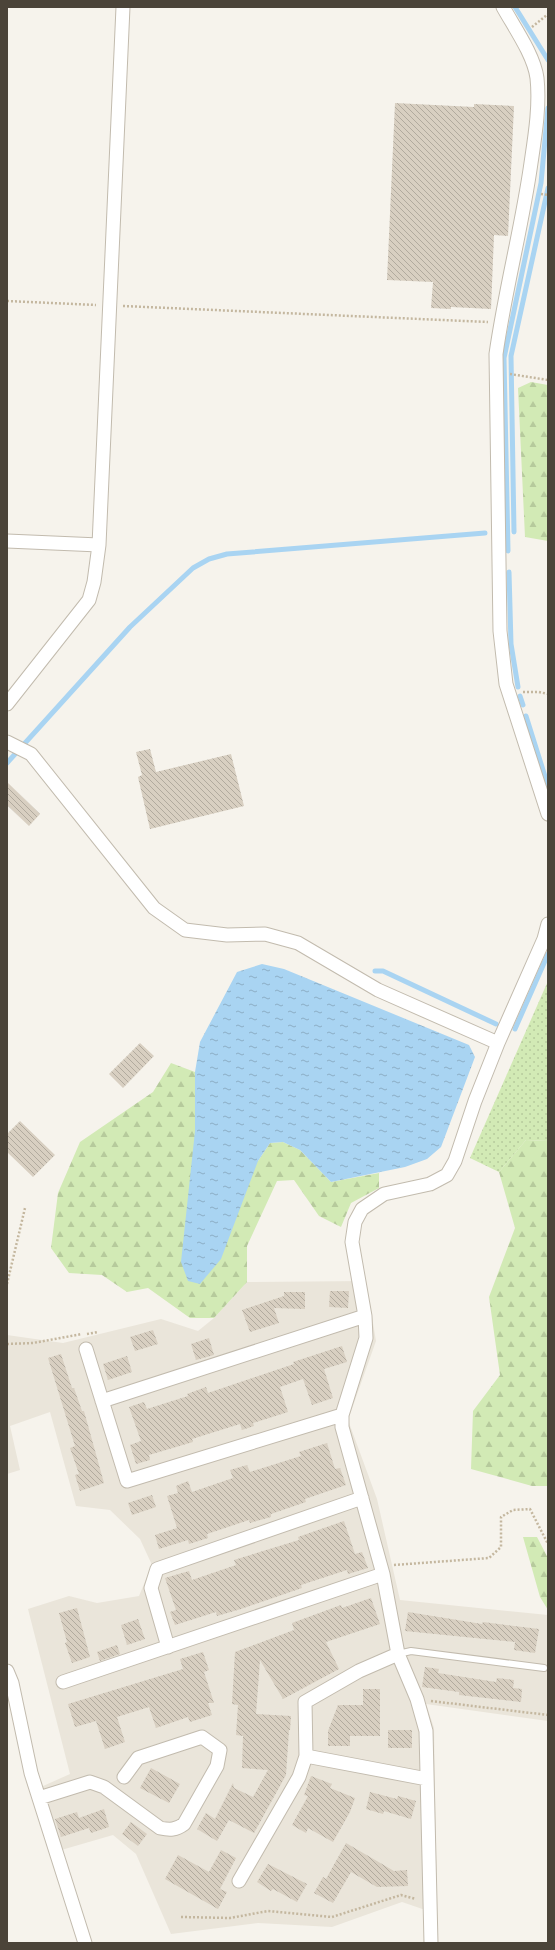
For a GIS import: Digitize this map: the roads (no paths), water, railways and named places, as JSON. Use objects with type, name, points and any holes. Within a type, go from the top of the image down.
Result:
[{"type":"street","points":[[7,704],[89,600],[94,582],[99,545],[123,7]]},
{"type":"street","points":[[503,7],[531,59],[537,77],[537,103],[535,139],[527,193],[496,354],[500,631],[508,692],[548,814]]},
{"type":"street","points":[[7,540],[99,545]]},
{"type":"street","points":[[10,743],[31,754],[154,908],[185,930],[227,935],[265,934],[298,943],[378,990],[498,1043]]},
{"type":"street","points":[[432,1943],[426,1730],[417,1699],[398,1654],[383,1574],[342,1427],[342,1415],[366,1338],[365,1316],[352,1242],[355,1222],[362,1208],[384,1194],[430,1184],[447,1175],[455,1161],[475,1101],[498,1043],[544,939],[548,924]]},
{"type":"street","points":[[102,1401],[365,1316]]},
{"type":"street","points":[[86,1350],[127,1481],[342,1415]]},
{"type":"street","points":[[168,1646],[151,1588],[157,1569],[362,1498]]},
{"type":"street","points":[[63,1682],[383,1574]]},
{"type":"street","points":[[239,1881],[299,1777],[306,1756],[305,1702],[359,1671],[398,1654]]},
{"type":"street","points":[[7,1671],[12,1683],[31,1773],[85,1943]]},
{"type":"street","points":[[39,1798],[90,1782],[104,1788],[160,1828],[169,1830],[177,1829],[184,1824],[217,1766],[220,1750],[202,1737],[138,1758],[124,1777]]},
{"type":"street","points":[[306,1756],[427,1779]]},
{"type":"lane","points":[[398,1654],[411,1651],[544,1668]]},
{"type":"water","points":[[262,964],[284,969],[469,1045],[475,1057],[441,1147],[427,1159],[405,1167],[331,1182],[300,1150],[283,1142],[270,1143],[258,1161],[221,1259],[200,1284],[188,1281],[181,1262],[195,1131],[195,1072],[200,1042],[237,972]]},
{"type":"waterway","points":[[515,7],[548,60]]},
{"type":"waterway","points":[[508,551],[504,358],[541,183],[548,108]]},
{"type":"waterway","points":[[514,532],[511,356],[548,188]]},
{"type":"waterway","points":[[7,763],[130,627],[193,568],[209,559],[227,554],[485,533]]},
{"type":"waterway","points":[[509,572],[511,644],[518,687]]},
{"type":"waterway","points":[[520,696],[523,705]]},
{"type":"waterway","points":[[526,716],[548,786]]},
{"type":"waterway","points":[[515,1029],[548,954]]},
{"type":"waterway","points":[[375,971],[383,971],[496,1024]]}]
